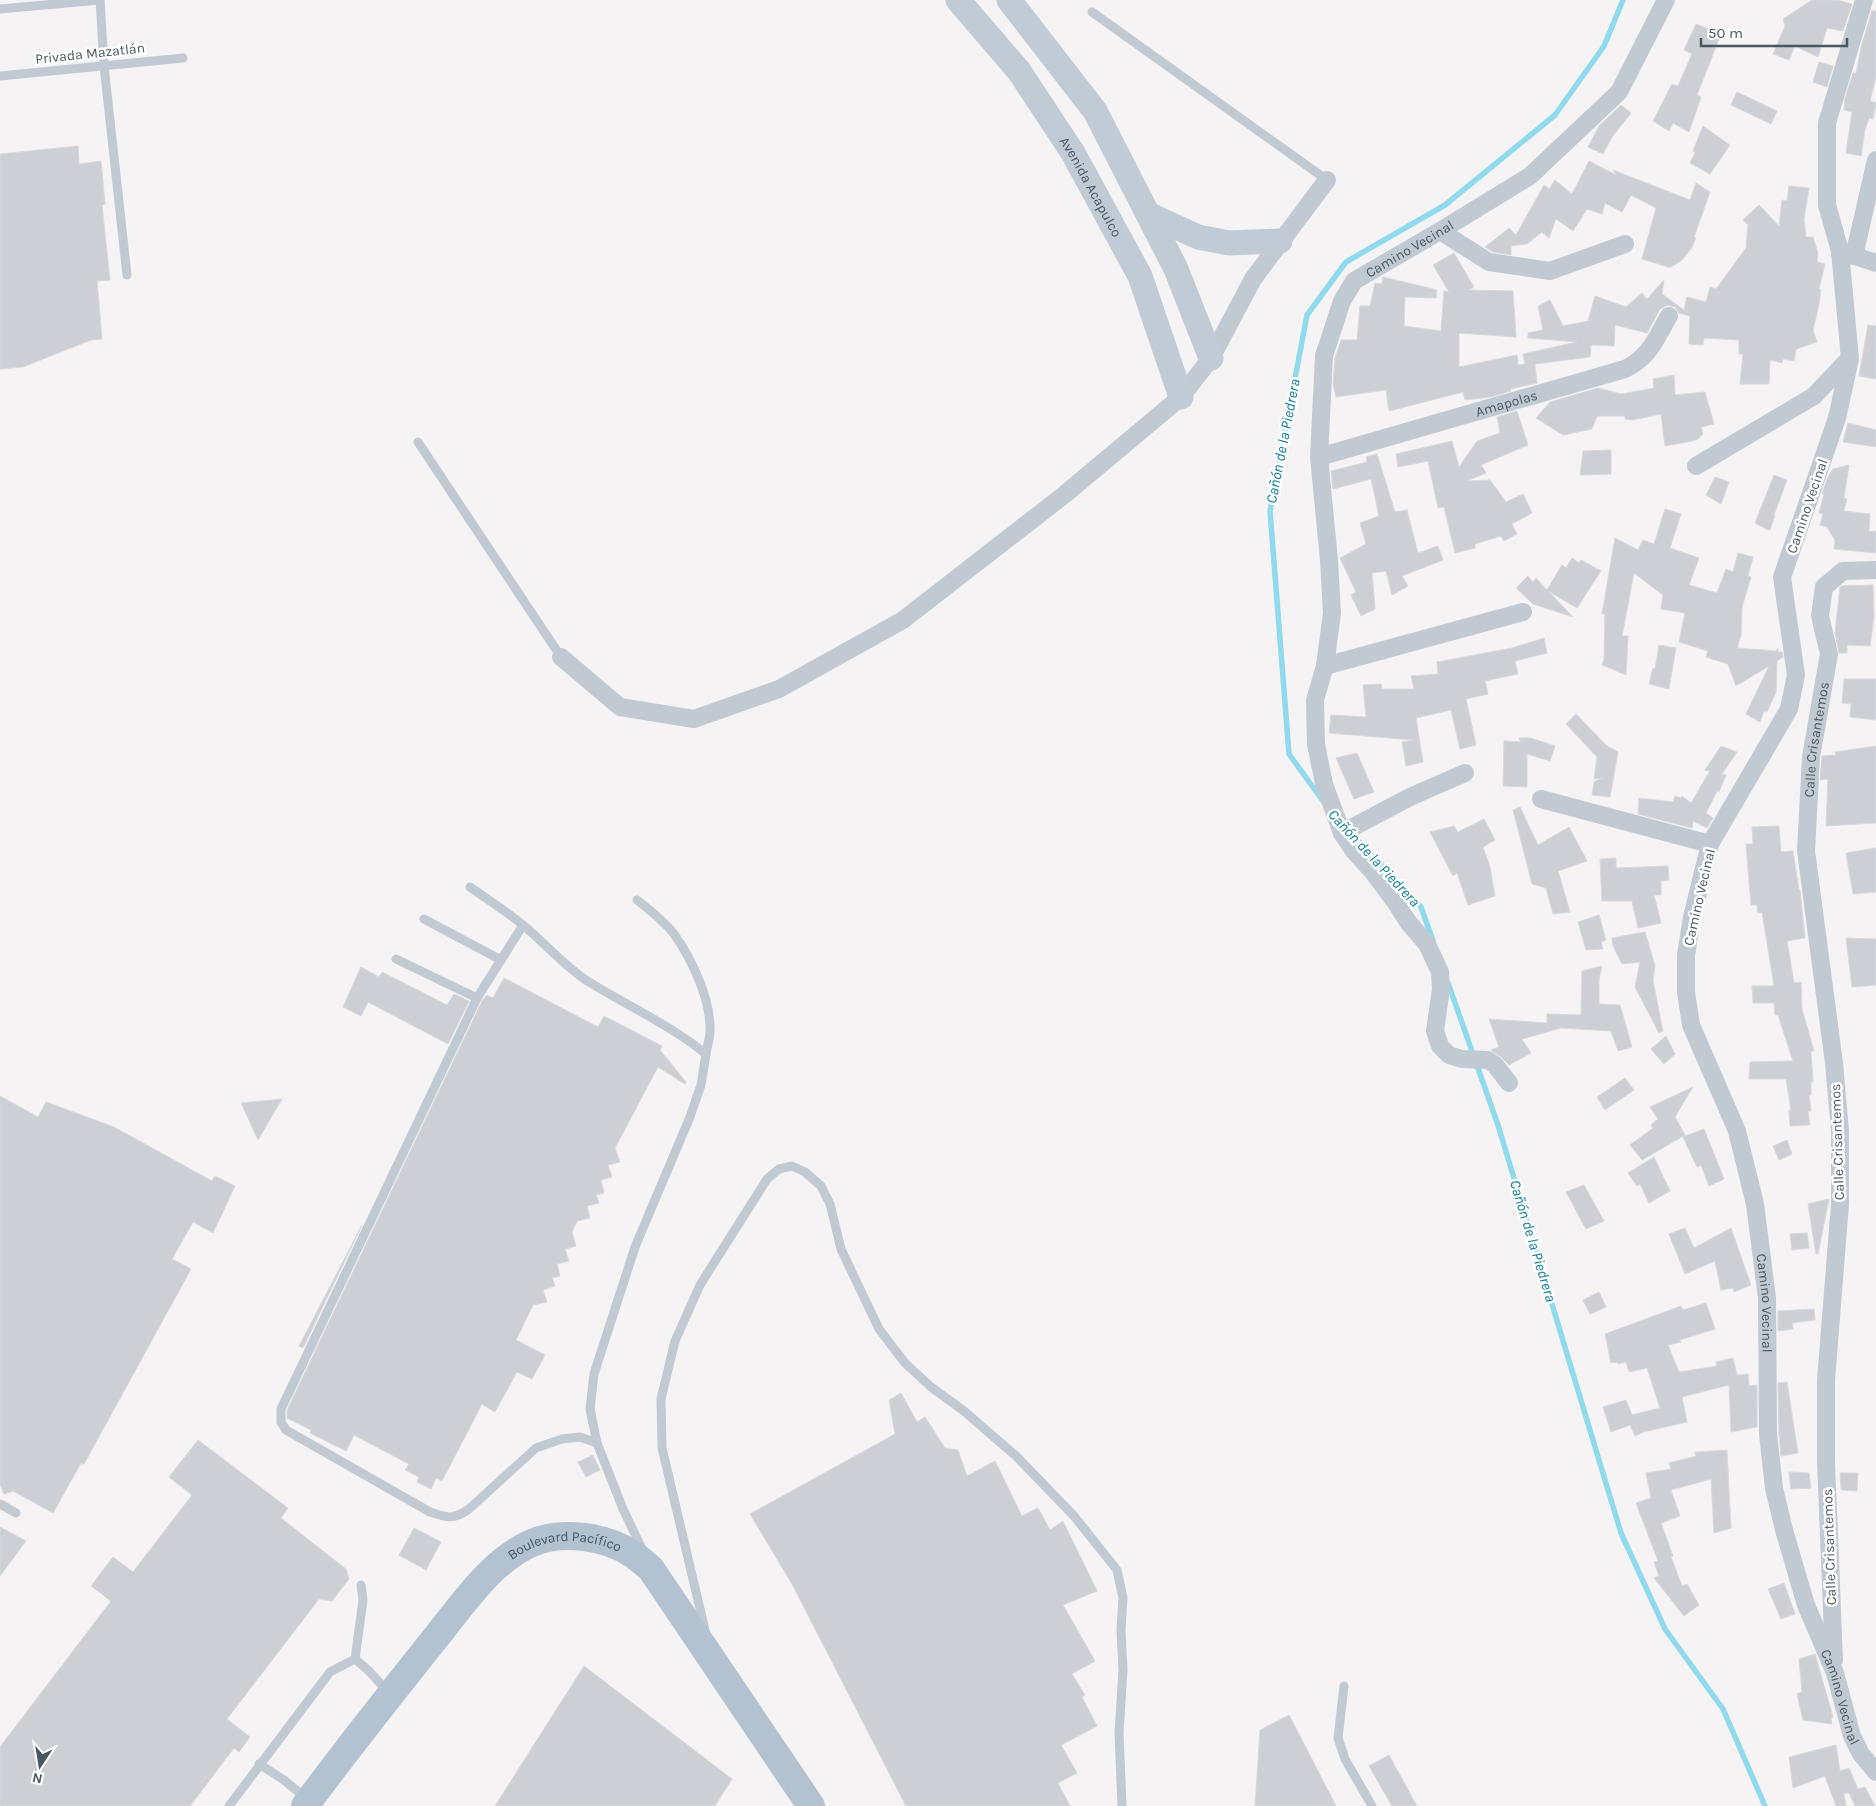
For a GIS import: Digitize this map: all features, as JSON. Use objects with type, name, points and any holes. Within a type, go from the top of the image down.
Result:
[{"type":"main road","name":"Avenida Acapulco","points":[[958,0],[1019,71],[1073,153],[1140,276],[1181,397]]},
{"type":"main road","points":[[1010,0],[1095,111],[1176,269],[1211,358]]},
{"type":"main road","points":[[1148,214],[1198,237],[1229,243],[1280,241]]},
{"type":"main road","name":"Boulevard Pacífico","points":[[307,1803],[390,1694],[482,1581],[504,1560],[531,1543],[552,1537],[577,1536],[610,1543],[633,1554],[651,1569],[811,1806]]},
{"type":"street","name":"Camino Vecinal","points":[[1509,1083],[1495,1065],[1488,1060],[1462,1059],[1449,1055],[1440,1046],[1435,1031],[1441,989],[1440,972],[1427,944],[1408,922],[1394,900],[1354,851],[1342,833],[1324,784],[1316,744],[1315,700],[1325,666],[1332,613],[1330,560],[1319,457],[1324,356],[1342,301],[1354,280],[1440,232],[1530,176],[1619,92],[1666,0]]},
{"type":"street","name":"Camino Vecinal","points":[[1864,0],[1827,123],[1827,205],[1847,253],[1850,359],[1837,418],[1782,577],[1796,675],[1789,709],[1710,844],[1692,917],[1686,955],[1686,992],[1691,1025],[1737,1131],[1755,1204],[1767,1298],[1768,1434],[1774,1488],[1784,1530],[1806,1605],[1835,1673],[1852,1736],[1861,1754],[1876,1772]]},
{"type":"street","points":[[1876,160],[1847,253],[1876,263]]},
{"type":"street","points":[[561,657],[620,707],[694,719],[778,689],[903,620],[1064,495],[1181,397],[1211,358],[1253,279],[1327,180]]},
{"type":"street","points":[[1440,232],[1489,262],[1550,271],[1625,244]]},
{"type":"street","name":"Amapolas","points":[[1319,457],[1638,363],[1648,353],[1669,316]]},
{"type":"street","points":[[1696,466],[1814,396],[1850,359]]},
{"type":"street","name":"Calle Crisantemos","points":[[1835,1673],[1826,1472],[1826,1380],[1840,1204],[1840,1131],[1834,1063],[1806,852],[1810,757],[1829,654],[1820,616],[1824,587],[1843,571],[1876,570]]},
{"type":"street","points":[[1325,666],[1523,612]]},
{"type":"street","points":[[1342,833],[1410,797],[1465,773]]},
{"type":"street","points":[[1541,799],[1710,844]]},
{"type":"lane","points":[[0,9],[100,0],[104,66],[127,275]]},
{"type":"lane","points":[[1092,12],[1327,180]]},
{"type":"lane","name":"Privada Mazatlán","points":[[0,76],[183,58]]},
{"type":"lane","points":[[418,442],[561,657]]},
{"type":"lane","points":[[470,887],[523,925],[551,952],[588,981],[622,999],[692,1042],[706,1054]]},
{"type":"lane","points":[[637,900],[651,910],[674,934],[693,966],[705,996],[710,1018],[710,1033],[697,1098],[682,1138],[635,1247],[594,1374],[590,1409],[597,1443],[623,1509],[651,1569]]},
{"type":"lane","points":[[424,919],[501,960]]},
{"type":"lane","points":[[523,925],[478,998],[281,1410],[281,1422],[286,1430],[430,1512],[445,1518],[459,1516],[536,1448],[562,1439],[580,1437],[597,1443]]},
{"type":"lane","points":[[396,959],[478,998]]},
{"type":"lane","points":[[711,1658],[662,1448],[661,1399],[675,1341],[700,1285],[767,1179],[779,1169],[792,1166],[805,1172],[821,1186],[830,1204],[841,1249],[870,1311],[879,1329],[905,1363],[1016,1456],[1074,1516],[1117,1570],[1123,1598],[1121,1630],[1123,1670],[1118,1733],[1122,1806]]},
{"type":"lane","points":[[0,1504],[16,1513]]},
{"type":"lane","points":[[355,1659],[363,1600],[361,1585]]},
{"type":"lane","points":[[355,1659],[390,1694]]},
{"type":"lane","points":[[234,1804],[259,1764],[330,1672],[355,1659]]},
{"type":"lane","points":[[1344,1686],[1338,1738],[1344,1759],[1372,1806]]},
{"type":"lane","points":[[259,1764],[284,1780],[307,1803]]},
{"type":"building","points":[[1812,0],[1837,0],[1852,4],[1843,31],[1827,28],[1818,57],[1795,46],[1789,60],[1773,54],[1785,26],[1783,19]]},
{"type":"building","points":[[1872,11],[1876,11],[1876,77],[1870,101],[1876,104],[1873,119],[1869,118],[1865,130],[1861,156],[1846,153],[1852,112],[1844,110],[1845,98],[1853,73],[1856,73]]},
{"type":"building","points":[[1696,24],[1721,34],[1697,95],[1701,97],[1689,132],[1673,123],[1669,131],[1653,121],[1672,84],[1678,86],[1692,54],[1684,50]]},
{"type":"building","points":[[1819,62],[1833,66],[1827,87],[1813,82]]},
{"type":"building","points":[[1737,92],[1777,111],[1771,124],[1731,105]]},
{"type":"building","points":[[1621,105],[1631,113],[1612,137],[1603,154],[1588,147],[1599,126]]},
{"type":"building","points":[[1703,126],[1730,145],[1710,174],[1690,163]]},
{"type":"building","points":[[78,146],[79,164],[101,161],[105,204],[102,205],[110,280],[97,281],[102,339],[91,340],[23,367],[0,369],[0,154]]},
{"type":"building","points":[[1589,161],[1616,175],[1613,170],[1690,200],[1696,183],[1710,192],[1694,237],[1696,238],[1691,249],[1681,261],[1668,267],[1642,259],[1656,208],[1631,195],[1622,212],[1605,203],[1602,214],[1587,209],[1573,231],[1556,219],[1549,238],[1542,232],[1527,244],[1511,246],[1511,255],[1493,252],[1485,247],[1509,228],[1516,235],[1544,185],[1549,189],[1555,180],[1572,194]]},
{"type":"building","points":[[1789,186],[1809,188],[1804,219],[1806,237],[1813,237],[1818,253],[1817,262],[1825,264],[1813,330],[1817,342],[1796,349],[1794,361],[1783,359],[1782,363],[1770,360],[1769,384],[1740,384],[1743,354],[1739,354],[1739,340],[1704,338],[1703,345],[1689,344],[1690,316],[1679,313],[1675,307],[1668,305],[1660,309],[1647,333],[1615,325],[1614,346],[1591,345],[1590,357],[1535,364],[1537,383],[1510,389],[1511,391],[1491,397],[1465,400],[1463,392],[1389,411],[1386,390],[1336,397],[1333,384],[1335,358],[1341,340],[1357,340],[1360,306],[1370,306],[1375,283],[1382,284],[1383,277],[1437,290],[1436,298],[1405,297],[1404,326],[1441,331],[1444,291],[1449,292],[1433,265],[1454,253],[1474,287],[1469,290],[1513,291],[1516,337],[1459,333],[1459,367],[1517,355],[1518,365],[1525,364],[1523,354],[1577,342],[1528,338],[1528,333],[1543,330],[1538,306],[1550,300],[1563,326],[1588,321],[1595,296],[1626,307],[1642,293],[1647,299],[1664,280],[1662,294],[1684,310],[1687,297],[1706,302],[1710,287],[1716,289],[1746,248],[1748,225],[1743,220],[1759,205],[1779,226],[1782,200],[1787,201]]},
{"type":"building","points":[[1868,325],[1876,326],[1876,379],[1859,376]]},
{"type":"building","points":[[1674,375],[1675,395],[1705,392],[1714,424],[1701,427],[1703,434],[1698,439],[1692,441],[1665,446],[1661,414],[1633,420],[1625,419],[1625,416],[1597,416],[1592,429],[1563,435],[1536,418],[1550,402],[1598,388],[1621,394],[1654,388],[1653,379]]},
{"type":"building","points":[[1517,411],[1528,445],[1481,465],[1486,473],[1467,481],[1490,480],[1506,502],[1523,494],[1532,513],[1512,524],[1517,534],[1504,541],[1501,536],[1475,544],[1475,548],[1455,553],[1444,507],[1438,508],[1428,461],[1398,467],[1396,454],[1452,441],[1459,467],[1477,441],[1500,433],[1497,417]]},
{"type":"building","points":[[1848,423],[1876,430],[1876,447],[1843,442]]},
{"type":"building","points":[[1611,450],[1611,474],[1580,475],[1583,451]]},
{"type":"building","points":[[1377,454],[1395,512],[1407,510],[1418,553],[1438,546],[1443,560],[1402,576],[1408,586],[1392,595],[1386,571],[1372,573],[1375,609],[1361,616],[1351,595],[1356,592],[1340,558],[1366,544],[1360,523],[1379,516],[1371,479],[1333,489],[1331,471],[1367,462],[1366,457]]},
{"type":"building","points":[[1849,465],[1844,498],[1847,499],[1844,511],[1870,514],[1869,532],[1876,531],[1876,553],[1834,549],[1835,540],[1827,527],[1820,525],[1823,514],[1819,513],[1827,479],[1833,469]]},
{"type":"building","points":[[1774,475],[1787,480],[1770,530],[1768,530],[1755,523]]},
{"type":"building","points":[[1715,477],[1729,482],[1721,504],[1706,495]]},
{"type":"building","points":[[1665,509],[1681,514],[1670,548],[1699,558],[1689,585],[1717,593],[1726,569],[1733,572],[1738,553],[1753,557],[1748,576],[1751,577],[1742,607],[1741,635],[1737,648],[1776,651],[1778,648],[1778,652],[1782,652],[1783,657],[1777,661],[1776,692],[1767,712],[1764,711],[1760,722],[1746,714],[1769,666],[1736,686],[1728,664],[1706,657],[1708,651],[1679,642],[1685,613],[1661,609],[1663,595],[1634,573],[1622,636],[1628,636],[1626,675],[1602,665],[1604,659],[1605,614],[1602,614],[1615,538],[1638,550],[1643,540],[1654,544]]},
{"type":"building","points":[[1572,558],[1579,563],[1581,560],[1601,571],[1577,608],[1548,591],[1573,617],[1533,604],[1516,588],[1528,576],[1533,582],[1536,578],[1547,590],[1562,565],[1566,568]]},
{"type":"building","points":[[1873,585],[1874,617],[1870,646],[1847,645],[1847,653],[1839,653],[1835,633],[1840,587]]},
{"type":"building","points":[[1544,638],[1547,653],[1515,661],[1518,674],[1485,681],[1488,694],[1466,699],[1476,745],[1460,749],[1451,710],[1416,718],[1423,762],[1406,766],[1402,742],[1414,740],[1329,733],[1331,715],[1366,717],[1363,685],[1381,684],[1382,689],[1414,689],[1411,676],[1438,674],[1437,662],[1512,648]]},
{"type":"building","points":[[1659,645],[1676,648],[1669,689],[1649,684],[1653,668],[1655,669]]},
{"type":"building","points":[[1844,679],[1876,679],[1876,720],[1850,717],[1851,704],[1842,703]]},
{"type":"building","points":[[1576,714],[1606,745],[1618,752],[1610,797],[1592,795],[1594,782],[1602,778],[1594,779],[1597,757],[1566,724]]},
{"type":"building","points":[[1519,738],[1531,738],[1555,746],[1550,761],[1527,754],[1527,787],[1503,786],[1504,741],[1521,742]]},
{"type":"building","points":[[1721,746],[1737,752],[1722,774],[1726,775],[1719,792],[1717,791],[1706,813],[1713,818],[1707,828],[1693,821],[1692,828],[1638,814],[1639,798],[1673,802],[1675,796],[1681,798],[1682,796],[1691,803],[1710,771],[1705,770]]},
{"type":"building","points":[[1876,746],[1876,823],[1826,826],[1828,779],[1820,780],[1822,756],[1836,755],[1835,752]]},
{"type":"building","points":[[1357,753],[1374,792],[1354,799],[1336,758]]},
{"type":"building","points":[[1520,807],[1538,845],[1569,827],[1587,861],[1558,871],[1570,912],[1553,914],[1546,888],[1532,884],[1513,810]]},
{"type":"building","points":[[1484,819],[1495,840],[1483,847],[1490,867],[1495,896],[1468,905],[1457,873],[1453,876],[1430,832],[1454,826],[1458,832]]},
{"type":"building","points":[[1779,826],[1781,852],[1793,851],[1800,890],[1805,938],[1787,941],[1794,983],[1801,982],[1802,1009],[1814,1051],[1811,1051],[1813,1082],[1811,1082],[1811,1095],[1809,1095],[1811,1111],[1808,1111],[1810,1125],[1790,1126],[1789,1110],[1791,1110],[1786,1079],[1749,1079],[1750,1062],[1793,1061],[1778,1015],[1775,1015],[1774,1003],[1753,1003],[1752,986],[1774,986],[1762,912],[1758,913],[1757,905],[1751,905],[1746,844],[1753,844],[1752,827]]},
{"type":"building","points":[[1876,848],[1876,892],[1853,894],[1846,853]]},
{"type":"building","points":[[1616,858],[1616,868],[1668,866],[1669,880],[1661,881],[1661,895],[1654,895],[1661,923],[1638,928],[1632,901],[1602,901],[1600,859]]},
{"type":"building","points":[[1599,915],[1606,940],[1601,942],[1603,949],[1586,950],[1578,922]]},
{"type":"building","points":[[1645,932],[1655,966],[1653,981],[1663,1031],[1659,1033],[1635,987],[1640,962],[1622,964],[1613,946],[1612,938]]},
{"type":"building","points":[[1846,938],[1876,939],[1876,985],[1852,987]]},
{"type":"building","points":[[1602,966],[1599,980],[1599,1004],[1620,1005],[1632,1047],[1618,1051],[1611,1031],[1561,1028],[1522,1039],[1531,1053],[1509,1065],[1491,1050],[1499,1047],[1489,1019],[1547,1023],[1547,1014],[1581,1015],[1582,971]]},
{"type":"building","points":[[361,967],[379,977],[382,972],[447,1005],[454,994],[469,1001],[448,1044],[368,1002],[361,1016],[343,1007]]},
{"type":"building","points":[[504,978],[598,1027],[604,1016],[662,1046],[660,1050],[686,1082],[685,1084],[658,1067],[615,1148],[620,1162],[608,1165],[612,1177],[601,1180],[604,1193],[596,1195],[599,1203],[587,1206],[590,1218],[577,1221],[572,1232],[576,1246],[565,1249],[569,1261],[557,1264],[560,1276],[552,1278],[555,1286],[543,1290],[547,1302],[533,1305],[516,1340],[545,1355],[532,1379],[517,1372],[495,1412],[482,1404],[442,1481],[436,1478],[431,1489],[417,1482],[419,1477],[405,1470],[409,1464],[354,1435],[346,1451],[310,1433],[311,1430],[287,1418],[287,1410],[482,1001],[487,995],[493,998]]},
{"type":"building","points":[[1666,1036],[1675,1054],[1664,1064],[1651,1049]]},
{"type":"building","points":[[1625,1078],[1634,1090],[1605,1110],[1597,1097]]},
{"type":"building","points":[[1693,1087],[1675,1117],[1685,1135],[1642,1160],[1630,1145],[1653,1128],[1651,1125],[1658,1119],[1650,1107]]},
{"type":"building","points":[[0,1096],[38,1117],[46,1102],[114,1127],[212,1181],[215,1176],[235,1186],[213,1233],[193,1222],[172,1259],[191,1269],[84,1464],[81,1463],[53,1513],[13,1491],[4,1494],[0,1484]]},
{"type":"building","points":[[282,1099],[258,1140],[241,1103]]},
{"type":"building","points":[[1704,1129],[1724,1179],[1709,1186],[1701,1165],[1697,1167],[1683,1137]]},
{"type":"building","points":[[1787,1140],[1792,1154],[1779,1160],[1773,1146]]},
{"type":"building","points":[[1654,1157],[1670,1191],[1649,1203],[1640,1184],[1637,1186],[1628,1173]]},
{"type":"building","points":[[1584,1185],[1604,1221],[1586,1229],[1566,1192]]},
{"type":"building","points":[[1829,1199],[1818,1254],[1816,1254],[1808,1204]]},
{"type":"building","points":[[362,1225],[303,1348],[299,1346]]},
{"type":"building","points":[[1685,1228],[1694,1248],[1731,1228],[1751,1285],[1734,1292],[1733,1288],[1721,1290],[1715,1261],[1685,1274],[1669,1234]]},
{"type":"building","points":[[1807,1233],[1809,1248],[1792,1250],[1790,1234]]},
{"type":"building","points":[[1599,1292],[1606,1307],[1590,1314],[1583,1300]]},
{"type":"building","points":[[1706,1303],[1715,1329],[1668,1345],[1679,1372],[1717,1366],[1716,1362],[1733,1358],[1737,1375],[1748,1374],[1749,1386],[1757,1385],[1757,1427],[1731,1432],[1729,1385],[1682,1397],[1687,1422],[1643,1432],[1635,1436],[1630,1425],[1611,1432],[1603,1407],[1626,1400],[1632,1415],[1660,1408],[1647,1368],[1629,1372],[1626,1362],[1611,1363],[1605,1334],[1681,1306],[1683,1310]]},
{"type":"building","points":[[1814,1309],[1815,1320],[1792,1323],[1793,1329],[1778,1331],[1778,1311]]},
{"type":"building","points":[[1787,1382],[1798,1453],[1781,1456],[1778,1383]]},
{"type":"building","points":[[901,1393],[917,1422],[925,1417],[945,1448],[958,1450],[967,1476],[995,1461],[1022,1516],[1038,1508],[1050,1530],[1063,1521],[1097,1591],[1063,1605],[1095,1661],[1072,1674],[1085,1695],[1082,1697],[1097,1726],[1061,1745],[1077,1773],[1058,1783],[1070,1806],[906,1806],[792,1584],[750,1514],[895,1434],[889,1400]]},
{"type":"building","points":[[198,1440],[288,1508],[281,1518],[346,1569],[349,1579],[332,1601],[319,1599],[227,1719],[250,1737],[239,1752],[234,1748],[190,1806],[0,1806],[0,1747],[111,1601],[91,1586],[113,1557],[133,1572],[192,1495],[169,1477]]},
{"type":"building","points":[[1727,1450],[1731,1528],[1714,1533],[1711,1479],[1671,1490],[1680,1516],[1661,1523],[1682,1586],[1687,1584],[1699,1605],[1684,1616],[1654,1578],[1659,1576],[1654,1562],[1658,1561],[1636,1503],[1651,1498],[1646,1473],[1671,1469],[1669,1463],[1696,1456],[1695,1452]]},
{"type":"building","points":[[593,1455],[600,1470],[586,1477],[578,1462]]},
{"type":"building","points":[[1789,1472],[1809,1473],[1811,1488],[1791,1489]]},
{"type":"building","points":[[1840,1473],[1858,1473],[1857,1491],[1841,1490]]},
{"type":"building","points":[[0,1527],[26,1541],[0,1576]]},
{"type":"building","points":[[414,1528],[441,1542],[426,1570],[399,1555]]},
{"type":"building","points":[[1784,1583],[1795,1614],[1781,1619],[1768,1589]]},
{"type":"building","points":[[1815,1654],[1833,1717],[1831,1718],[1832,1724],[1803,1720],[1797,1694],[1802,1692],[1799,1659]]},
{"type":"building","points":[[584,1666],[732,1779],[715,1806],[495,1806]]},
{"type":"building","points":[[1289,1715],[1336,1806],[1255,1806],[1260,1730]]},
{"type":"building","points":[[1836,1745],[1840,1771],[1849,1768],[1858,1789],[1865,1787],[1875,1806],[1855,1806],[1849,1793],[1844,1794],[1846,1806],[1836,1806],[1825,1776],[1793,1788],[1789,1757]]},
{"type":"building","points":[[1389,1755],[1417,1806],[1392,1806],[1369,1766]]},
{"type":"waterway","name":"Cañón de la Piedrera","points":[[1323,801],[1289,754],[1270,511],[1307,315],[1346,262],[1445,205],[1555,115],[1604,46],[1623,0]]},
{"type":"waterway","name":"Cañón de la Piedrera","points":[[1351,833],[1421,907],[1433,941]]},
{"type":"waterway","name":"Cañón de la Piedrera","points":[[1448,983],[1498,1125],[1621,1533],[1665,1629],[1723,1709],[1765,1806]]}]
